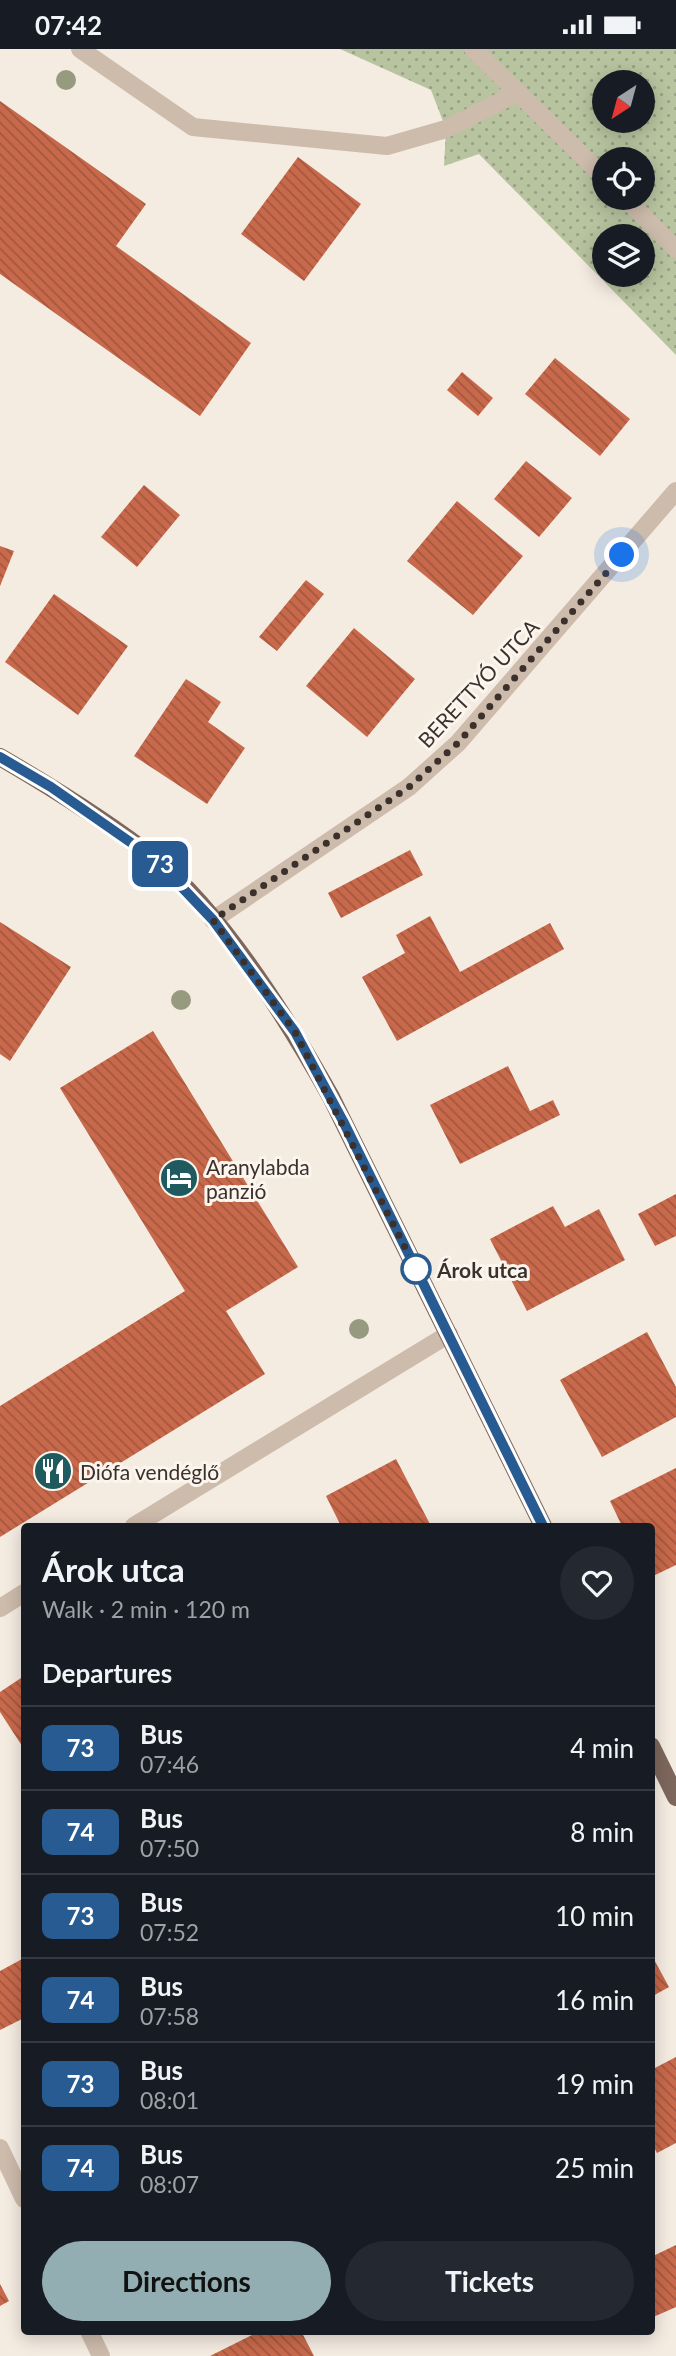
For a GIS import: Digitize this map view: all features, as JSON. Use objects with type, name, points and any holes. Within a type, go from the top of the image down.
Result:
[{"type":"main road","points":[[0,757],[51,787],[156,860],[213,920],[295,1032],[331,1097],[542,1523]]},
{"type":"main road","points":[[655,1754],[676,1797]]},
{"type":"street","points":[[80,49],[193,127],[387,146],[446,129],[519,92]]},
{"type":"street","points":[[473,49],[592,165]]},
{"type":"street","points":[[637,210],[676,249]]},
{"type":"street","name":"BERETTYÓ UTCA","points":[[213,920],[409,787],[458,743],[676,491]]},
{"type":"street","points":[[139,1523],[449,1335]]},
{"type":"street","points":[[0,1608],[21,1595]]},
{"type":"street","points":[[0,2148],[21,2193]]},
{"type":"street","points":[[91,2335],[101,2356]]},
{"type":"green space","points":[[340,49],[676,49],[676,355],[609,287],[655,287],[655,224],[592,224],[592,269],[479,154],[444,166],[446,129],[431,90]]},
{"type":"building","points":[[0,101],[146,204],[116,246],[251,343],[200,416],[0,274]]},
{"type":"building","points":[[298,157],[361,204],[304,281],[241,234]]},
{"type":"building","points":[[555,358],[630,419],[600,456],[525,394]]},
{"type":"building","points":[[462,372],[493,398],[478,416],[447,390]]},
{"type":"building","points":[[526,461],[572,498],[539,537],[494,499]]},
{"type":"building","points":[[144,485],[180,515],[137,567],[101,537]]},
{"type":"building","points":[[457,501],[523,556],[473,615],[407,561]]},
{"type":"building","points":[[0,546],[14,551],[0,586]]},
{"type":"building","points":[[306,580],[324,594],[277,651],[259,637]]},
{"type":"building","points":[[54,594],[128,646],[78,715],[5,662]]},
{"type":"building","points":[[354,628],[415,679],[367,737],[306,686]]},
{"type":"building","points":[[186,679],[221,702],[208,722],[245,748],[207,804],[134,756]]},
{"type":"building","points":[[410,850],[423,875],[341,918],[328,893]]},
{"type":"building","points":[[430,916],[460,972],[550,923],[564,949],[397,1041],[362,977],[405,953],[396,935]]},
{"type":"building","points":[[0,922],[71,967],[10,1061],[0,1054]]},
{"type":"building","points":[[153,1031],[298,1267],[226,1311],[265,1374],[0,1537],[0,1406],[185,1291],[60,1088]]},
{"type":"building","points":[[508,1066],[530,1111],[553,1100],[560,1115],[460,1164],[430,1105]]},
{"type":"building","points":[[676,1194],[676,1236],[655,1246],[638,1214]]},
{"type":"building","points":[[553,1206],[565,1227],[599,1209],[625,1260],[527,1311],[490,1239]]},
{"type":"building","points":[[647,1332],[676,1387],[676,1417],[602,1457],[560,1380]]},
{"type":"building","points":[[396,1459],[429,1523],[340,1523],[326,1496]]},
{"type":"building","points":[[676,1468],[676,1565],[655,1575],[655,1523],[621,1523],[610,1501]]},
{"type":"building","points":[[21,1678],[21,1744],[0,1712],[0,1692]]},
{"type":"building","points":[[21,1960],[21,2020],[0,2030],[0,1971]]},
{"type":"building","points":[[655,1961],[669,1987],[655,1995]]},
{"type":"building","points":[[676,2057],[676,2143],[657,2153],[655,2149],[655,2068]]},
{"type":"building","points":[[676,2245],[676,2307],[655,2316],[655,2255]]},
{"type":"building","points":[[0,2284],[9,2301],[0,2306]]},
{"type":"building","points":[[252,2335],[303,2335],[314,2356],[210,2356]]},
{"type":"bus line","name":"73","points":[[0,757],[51,787],[156,860],[213,920],[295,1032],[331,1097],[542,1523]]},
{"type":"place","name":"Aranylabda panzió","points":[[179,1178]]},
{"type":"place","name":"Árok utca","points":[[416,1269]]},
{"type":"place","name":"Diófa vendéglő","points":[[53,1471]]},
{"type":"route","points":[[416,1269],[331,1097],[295,1032],[213,920],[409,787],[458,743],[622,555]]}]
